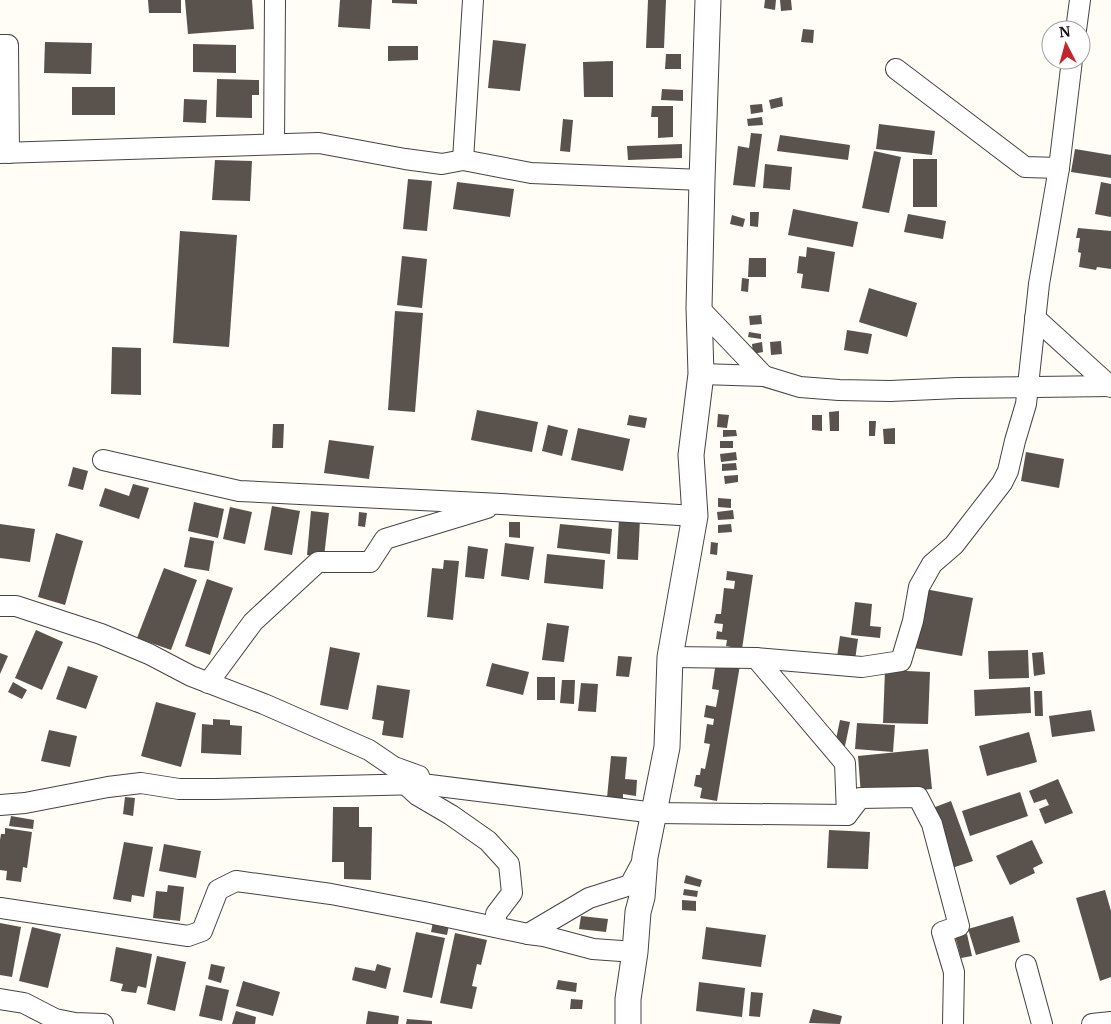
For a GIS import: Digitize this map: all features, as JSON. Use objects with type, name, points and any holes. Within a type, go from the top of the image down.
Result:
[{"type":"street","points":[[274,144],[275,0]]},
{"type":"street","points":[[463,160],[473,0]]},
{"type":"street","points":[[628,1024],[628,999],[635,952],[638,912],[642,897],[645,857],[667,747],[670,657],[696,516],[692,455],[701,374],[699,308],[708,0]]},
{"type":"street","points":[[1077,20],[1080,0]]},
{"type":"street","points":[[0,45],[8,45],[5,153],[319,143],[405,159],[442,164],[463,160],[531,173],[702,180]]},
{"type":"street","points":[[896,69],[1026,166],[1059,168]]},
{"type":"street","points":[[670,657],[756,658],[862,667],[901,662],[913,621],[919,587],[932,564],[954,545],[1002,483],[1008,472],[1026,404],[1039,284],[1059,168],[1071,70]]},
{"type":"street","points":[[699,308],[764,376]]},
{"type":"street","points":[[1035,318],[1111,386]]},
{"type":"street","points":[[701,374],[764,376],[800,387],[839,390],[890,391],[1027,386],[1111,386]]},
{"type":"street","points":[[103,460],[239,491],[696,516]]},
{"type":"street","points":[[208,683],[253,622],[318,562],[370,562],[385,539],[501,504]]},
{"type":"street","points":[[0,606],[16,606],[101,634],[149,654],[208,683],[369,750],[394,767],[419,776],[413,784]]},
{"type":"street","points":[[756,658],[845,763],[847,815]]},
{"type":"street","points":[[0,805],[25,803],[108,787],[141,783],[179,789],[413,784],[655,812],[847,815]]},
{"type":"street","points":[[413,784],[416,796],[451,815],[488,841],[509,864],[512,893],[496,914],[496,927]]},
{"type":"street","points":[[847,815],[860,798],[918,797],[932,824],[959,926],[942,932],[954,972],[953,1024]]},
{"type":"street","points":[[528,934],[589,898],[630,885],[645,857]]},
{"type":"street","points":[[0,908],[188,936],[202,931],[218,890],[236,881],[331,894],[544,936],[592,950],[635,952]]},
{"type":"street","points":[[1026,965],[1042,1024]]},
{"type":"street","points":[[0,999],[24,1003],[55,1018],[75,1023],[103,1024]]},
{"type":"street","points":[[1092,1024],[1111,1022]]},
{"type":"building","points":[[148,0],[181,0],[181,13],[149,13]]},
{"type":"building","points":[[185,0],[252,0],[254,29],[188,34]]},
{"type":"building","points":[[340,0],[372,0],[370,29],[338,27]]},
{"type":"building","points":[[392,0],[417,0],[417,4],[392,3]]},
{"type":"building","points":[[648,0],[666,0],[664,48],[646,48]]},
{"type":"building","points":[[765,0],[776,0],[775,10],[764,8]]},
{"type":"building","points":[[780,0],[791,0],[792,10],[781,11]]},
{"type":"building","points":[[803,29],[814,30],[813,43],[801,42]]},
{"type":"building","points":[[493,40],[526,44],[520,91],[488,88]]},
{"type":"building","points":[[45,42],[92,43],[91,74],[44,73]]},
{"type":"building","points":[[193,44],[236,45],[236,73],[193,72]]},
{"type":"building","points":[[388,46],[418,46],[418,60],[388,61]]},
{"type":"building","points":[[666,54],[681,54],[681,69],[665,69]]},
{"type":"building","points":[[613,61],[613,97],[584,97],[583,62]]},
{"type":"building","points":[[217,79],[259,80],[259,95],[252,95],[252,118],[216,117]]},
{"type":"building","points":[[72,87],[115,87],[115,115],[72,115]]},
{"type":"building","points":[[662,89],[683,90],[683,101],[661,100]]},
{"type":"building","points":[[782,97],[783,106],[771,109],[769,100]]},
{"type":"building","points":[[184,99],[207,100],[206,123],[183,122]]},
{"type":"building","points":[[762,104],[763,112],[751,114],[750,105]]},
{"type":"building","points":[[652,106],[673,106],[673,137],[658,138],[658,117],[651,117]]},
{"type":"building","points":[[762,117],[763,125],[748,126],[747,119]]},
{"type":"building","points":[[563,119],[573,120],[570,152],[560,151]]},
{"type":"building","points":[[879,124],[935,131],[932,155],[876,149]]},
{"type":"building","points":[[751,133],[762,134],[755,187],[733,185],[738,146],[749,148]]},
{"type":"building","points":[[780,135],[850,145],[848,160],[777,151]]},
{"type":"building","points":[[682,144],[682,158],[628,160],[627,146]]},
{"type":"building","points":[[1075,149],[1111,155],[1111,178],[1071,172]]},
{"type":"building","points":[[874,151],[901,157],[889,213],[862,208]]},
{"type":"building","points":[[913,159],[937,159],[937,207],[913,207]]},
{"type":"building","points":[[215,160],[252,161],[250,201],[212,200]]},
{"type":"building","points":[[765,164],[792,167],[790,190],[763,188]]},
{"type":"building","points":[[408,179],[432,181],[427,231],[403,229]]},
{"type":"building","points":[[457,182],[514,189],[510,217],[453,209]]},
{"type":"building","points":[[1101,182],[1111,184],[1111,217],[1095,214]]},
{"type":"building","points":[[793,209],[858,222],[853,247],[788,235]]},
{"type":"building","points":[[750,212],[759,212],[758,227],[750,226]]},
{"type":"building","points":[[908,214],[946,221],[943,239],[904,232]]},
{"type":"building","points":[[732,215],[745,219],[743,227],[730,224]]},
{"type":"building","points":[[1078,228],[1111,231],[1111,269],[1097,267],[1096,270],[1079,267],[1081,253],[1078,252],[1080,238],[1076,238]]},
{"type":"building","points":[[180,231],[237,235],[229,347],[173,343]]},
{"type":"building","points":[[807,247],[835,252],[829,292],[801,288],[803,274],[797,273],[799,256],[806,257]]},
{"type":"building","points":[[402,256],[427,259],[422,308],[397,305]]},
{"type":"building","points":[[749,258],[766,258],[766,277],[748,277]]},
{"type":"building","points":[[742,278],[749,279],[748,292],[741,291]]},
{"type":"building","points":[[869,288],[917,303],[907,337],[859,322]]},
{"type":"building","points":[[395,311],[423,313],[415,412],[388,410]]},
{"type":"building","points":[[761,315],[762,324],[750,325],[749,316]]},
{"type":"building","points":[[847,330],[872,334],[868,354],[844,350]]},
{"type":"building","points":[[749,332],[761,334],[761,339],[748,337]]},
{"type":"building","points":[[781,341],[782,354],[771,355],[770,342]]},
{"type":"building","points":[[762,342],[763,352],[753,354],[752,344]]},
{"type":"building","points":[[112,347],[141,348],[141,395],[111,394]]},
{"type":"building","points":[[477,410],[538,422],[532,452],[471,440]]},
{"type":"building","points":[[839,411],[839,431],[830,431],[829,412]]},
{"type":"building","points":[[718,414],[729,415],[727,428],[717,427]]},
{"type":"building","points":[[629,415],[647,418],[645,428],[627,425]]},
{"type":"building","points":[[812,415],[822,415],[822,431],[812,430]]},
{"type":"building","points":[[869,421],[876,421],[875,436],[869,436]]},
{"type":"building","points":[[273,424],[284,424],[283,448],[272,448]]},
{"type":"building","points":[[548,425],[568,430],[562,456],[542,451]]},
{"type":"building","points":[[578,428],[630,439],[623,471],[571,460]]},
{"type":"building","points":[[895,428],[895,444],[884,444],[883,429]]},
{"type":"building","points":[[723,430],[736,430],[737,436],[723,437]]},
{"type":"building","points":[[329,440],[374,446],[369,479],[324,473]]},
{"type":"building","points":[[720,441],[733,441],[733,448],[720,448]]},
{"type":"building","points":[[736,452],[737,460],[721,462],[720,454]]},
{"type":"building","points":[[1026,452],[1064,459],[1059,488],[1021,481]]},
{"type":"building","points":[[736,463],[737,470],[722,471],[722,464]]},
{"type":"building","points":[[73,467],[88,471],[83,490],[68,486]]},
{"type":"building","points":[[738,475],[738,482],[725,484],[724,476]]},
{"type":"building","points":[[133,484],[149,488],[139,519],[99,506],[105,488],[129,496]]},
{"type":"building","points":[[718,498],[731,499],[731,508],[718,507]]},
{"type":"building","points":[[194,502],[224,509],[218,538],[188,531]]},
{"type":"building","points":[[272,506],[300,511],[292,555],[264,550]]},
{"type":"building","points":[[230,507],[252,512],[245,544],[223,539]]},
{"type":"building","points":[[733,510],[734,519],[718,520],[717,512]]},
{"type":"building","points":[[311,511],[329,513],[324,557],[307,555]]},
{"type":"building","points":[[359,512],[367,513],[365,527],[358,526]]},
{"type":"building","points":[[619,518],[640,519],[638,560],[617,559]]},
{"type":"building","points":[[509,522],[520,522],[520,538],[509,537]]},
{"type":"building","points":[[0,524],[35,529],[30,562],[0,558]]},
{"type":"building","points":[[560,524],[612,529],[610,554],[557,548]]},
{"type":"building","points":[[731,524],[732,532],[718,533],[718,525]]},
{"type":"building","points":[[56,533],[83,541],[65,605],[38,597]]},
{"type":"building","points":[[190,537],[214,541],[209,571],[184,567]]},
{"type":"building","points":[[711,542],[718,543],[717,555],[710,554]]},
{"type":"building","points":[[505,543],[534,547],[529,580],[501,576]]},
{"type":"building","points":[[468,546],[488,549],[484,579],[465,577]]},
{"type":"building","points":[[547,554],[605,560],[603,589],[544,583]]},
{"type":"building","points":[[444,560],[459,561],[453,620],[427,617],[432,568],[443,569]]},
{"type":"building","points":[[164,568],[197,580],[171,650],[137,638]]},
{"type":"building","points":[[727,571],[753,575],[742,649],[726,646],[727,640],[716,639],[717,631],[722,632],[723,624],[714,623],[716,614],[721,614],[724,588],[734,589],[735,581],[726,580]]},
{"type":"building","points":[[207,579],[233,588],[210,655],[185,646]]},
{"type":"building","points":[[925,589],[973,598],[962,656],[914,648]]},
{"type":"building","points":[[855,602],[872,604],[870,626],[881,627],[880,638],[851,635]]},
{"type":"building","points":[[547,623],[569,626],[564,662],[542,660]]},
{"type":"building","points":[[36,630],[63,642],[42,690],[15,678]]},
{"type":"building","points":[[840,636],[858,639],[855,660],[837,657]]},
{"type":"building","points":[[330,647],[360,653],[348,710],[320,705]]},
{"type":"building","points":[[1028,650],[1029,678],[989,679],[988,651]]},
{"type":"building","points":[[1043,652],[1045,674],[1034,676],[1032,653]]},
{"type":"building","points":[[0,653],[8,656],[0,674]]},
{"type":"building","points":[[618,656],[632,657],[629,677],[616,676]]},
{"type":"building","points":[[716,661],[740,665],[717,801],[700,798],[702,788],[694,786],[696,775],[700,775],[701,768],[705,769],[710,744],[704,743],[707,724],[713,725],[714,719],[704,717],[706,705],[716,707],[719,690],[712,689]]},
{"type":"building","points":[[492,663],[529,672],[523,695],[486,686]]},
{"type":"building","points":[[68,666],[98,676],[86,709],[56,699]]},
{"type":"building","points":[[885,670],[930,672],[928,724],[883,723]]},
{"type":"building","points":[[537,677],[555,677],[555,700],[537,700]]},
{"type":"building","points":[[562,680],[575,680],[574,704],[560,703]]},
{"type":"building","points":[[13,682],[27,690],[22,699],[8,692]]},
{"type":"building","points":[[581,683],[598,684],[596,712],[578,711]]},
{"type":"building","points":[[377,685],[410,690],[403,738],[382,735],[384,721],[372,719]]},
{"type":"building","points":[[1030,687],[1031,713],[975,716],[974,690]]},
{"type":"building","points":[[1034,691],[1042,691],[1043,716],[1035,716]]},
{"type":"building","points":[[156,702],[196,713],[181,767],[141,756]]},
{"type":"building","points":[[1091,710],[1095,731],[1052,737],[1049,716]]},
{"type":"building","points":[[213,719],[230,720],[230,725],[242,726],[241,755],[201,753],[202,724],[213,725]]},
{"type":"building","points":[[840,720],[850,722],[845,746],[835,744]]},
{"type":"building","points":[[857,723],[895,725],[893,752],[855,749]]},
{"type":"building","points":[[49,730],[77,736],[70,767],[41,761]]},
{"type":"building","points":[[1029,732],[1037,762],[987,776],[979,746]]},
{"type":"building","points":[[928,749],[932,789],[861,795],[858,756]]},
{"type":"building","points":[[611,756],[627,757],[625,779],[637,780],[636,796],[623,794],[623,799],[607,798]]},
{"type":"building","points":[[1058,779],[1073,813],[1045,824],[1039,809],[1049,805],[1046,799],[1034,803],[1029,791]]},
{"type":"building","points":[[1020,792],[1028,816],[970,836],[962,811]]},
{"type":"building","points":[[125,797],[135,798],[133,816],[123,814]]},
{"type":"building","points":[[951,801],[973,861],[952,868],[930,809]]},
{"type":"building","points":[[333,807],[359,807],[359,827],[372,827],[371,880],[344,879],[344,862],[332,862]]},
{"type":"building","points":[[11,816],[34,820],[33,829],[9,826]]},
{"type":"building","points":[[5,828],[32,832],[27,868],[23,867],[21,882],[6,880],[7,871],[0,870],[0,840],[1,834],[5,834]]},
{"type":"building","points":[[829,830],[870,832],[868,869],[827,868]]},
{"type":"building","points":[[1032,840],[1043,863],[1033,868],[1035,873],[1010,885],[996,856]]},
{"type":"building","points":[[124,842],[153,847],[144,897],[132,895],[131,902],[113,899]]},
{"type":"building","points":[[164,844],[201,851],[196,878],[159,871]]},
{"type":"building","points":[[686,875],[702,880],[700,887],[684,883]]},
{"type":"building","points":[[168,885],[184,887],[180,921],[153,918],[156,891],[167,892]]},
{"type":"building","points":[[684,889],[698,891],[697,897],[683,895]]},
{"type":"building","points":[[1105,890],[1111,911],[1111,977],[1100,981],[1076,898]]},
{"type":"building","points":[[682,900],[696,901],[696,911],[682,910]]},
{"type":"building","points":[[581,916],[608,919],[606,932],[579,929]]},
{"type":"building","points":[[1013,916],[1020,942],[976,955],[968,929]]},
{"type":"building","points":[[433,922],[449,925],[447,935],[431,932]]},
{"type":"building","points":[[0,923],[21,927],[12,977],[0,975]]},
{"type":"building","points":[[32,927],[61,934],[48,988],[19,981]]},
{"type":"building","points":[[706,927],[766,935],[761,967],[702,959]]},
{"type":"building","points":[[416,932],[445,938],[432,998],[403,992]]},
{"type":"building","points":[[455,933],[487,940],[481,965],[477,964],[472,986],[477,987],[472,1009],[440,1003]]},
{"type":"building","points":[[967,934],[972,956],[961,958],[955,936]]},
{"type":"building","points":[[116,947],[152,954],[146,988],[138,986],[136,993],[121,991],[123,984],[110,981]]},
{"type":"building","points":[[157,956],[186,962],[175,1011],[147,1004]]},
{"type":"building","points":[[211,964],[225,967],[221,983],[208,979]]},
{"type":"building","points":[[377,964],[391,968],[386,989],[352,980],[355,967],[375,971]]},
{"type":"building","points":[[558,980],[577,983],[576,992],[556,989]]},
{"type":"building","points":[[243,981],[280,992],[273,1016],[236,1006]]},
{"type":"building","points":[[699,982],[745,988],[742,1017],[696,1011]]},
{"type":"building","points":[[206,985],[229,990],[222,1021],[199,1016]]},
{"type":"building","points":[[751,992],[763,993],[760,1017],[749,1016]]},
{"type":"building","points":[[571,999],[583,1000],[582,1009],[570,1009]]},
{"type":"building","points":[[813,1009],[842,1016],[840,1024],[809,1023]]},
{"type":"building","points":[[236,1011],[256,1017],[255,1024],[232,1024]]},
{"type":"building","points":[[368,1011],[399,1016],[398,1024],[366,1024]]},
{"type":"building","points":[[407,1019],[432,1021],[432,1024],[406,1024]]}]
